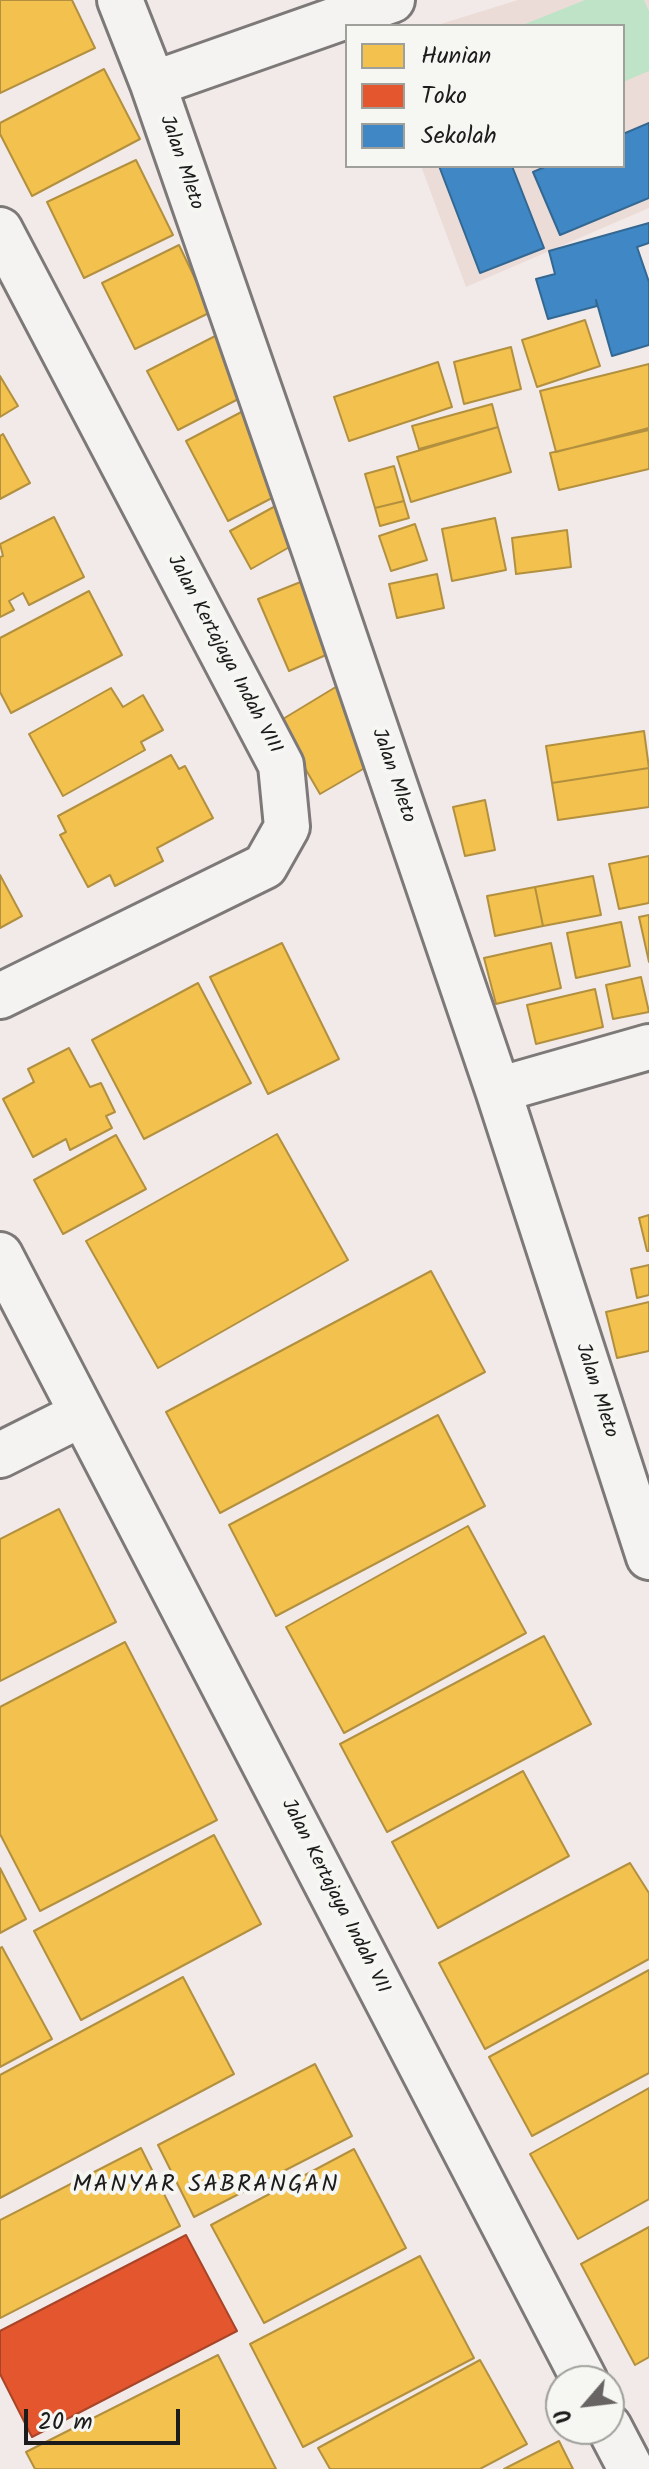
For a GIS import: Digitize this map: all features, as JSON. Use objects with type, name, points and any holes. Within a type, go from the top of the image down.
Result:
[{"type":"street","name":"Jalan Mleto","points":[[120,0],[153,84],[498,1090],[649,1557]]},
{"type":"street","points":[[153,84],[392,0]]},
{"type":"street","name":"Jalan Kertajaya Indah VIII","points":[[0,230],[281,765],[287,827],[265,866],[0,996]]},
{"type":"street","points":[[498,1090],[649,1047]]},
{"type":"street","name":"Jalan Kertajaya Indah VII","points":[[0,1255],[577,2365]]},
{"type":"street","points":[[0,1455],[82,1414]]},
{"type":"street","points":[[618,2445],[631,2469]]},
{"type":"shaded area","points":[[518,0],[649,0],[649,208],[466,287],[422,168],[625,168],[625,24],[440,24]]},
{"type":"green space","points":[[585,0],[644,0],[649,11],[649,71],[625,81],[625,24],[525,24]]},
{"type":"building: Hunian","points":[[0,0],[72,0],[95,48],[0,93]]},
{"type":"building: Hunian","points":[[104,69],[140,139],[32,196],[0,134],[0,123]]},
{"type":"building: Hunian","points":[[136,160],[173,235],[84,278],[47,202]]},
{"type":"building: Hunian","points":[[179,245],[211,312],[135,349],[102,283]]},
{"type":"building: Hunian","points":[[585,320],[600,366],[537,387],[522,340]]},
{"type":"building: Hunian","points":[[223,332],[254,391],[178,430],[147,371]]},
{"type":"building: Hunian","points":[[511,347],[521,389],[464,404],[454,362]]},
{"type":"building: Hunian","points":[[438,362],[452,407],[349,441],[334,397]]},
{"type":"building: Hunian","points":[[649,364],[649,428],[556,452],[540,391]]},
{"type":"building: Hunian","points":[[0,376],[18,406],[0,417]]},
{"type":"building: Hunian","points":[[492,404],[498,427],[419,449],[412,426]]},
{"type":"building: Hunian","points":[[249,408],[291,488],[228,521],[186,441]]},
{"type":"building: Hunian","points":[[498,427],[511,472],[411,502],[397,457]]},
{"type":"building: Hunian","points":[[649,430],[649,469],[559,490],[550,453]]},
{"type":"building: Hunian","points":[[3,434],[30,483],[0,499],[0,436]]},
{"type":"building: Hunian","points":[[394,466],[404,501],[375,508],[365,474]]},
{"type":"building: Hunian","points":[[404,501],[409,518],[380,526],[375,508]]},
{"type":"building: Hunian","points":[[279,504],[300,541],[251,569],[230,531]]},
{"type":"building: Hunian","points":[[54,517],[84,577],[29,605],[23,593],[9,601],[14,610],[0,617],[0,557],[3,556],[0,544]]},
{"type":"building: Hunian","points":[[495,518],[506,570],[452,581],[442,529]]},
{"type":"building: Hunian","points":[[415,524],[427,560],[391,571],[379,536]]},
{"type":"building: Hunian","points":[[567,530],[571,567],[516,574],[512,538]]},
{"type":"building: Hunian","points":[[437,574],[444,608],[397,618],[389,584]]},
{"type":"building: Hunian","points":[[303,581],[333,652],[289,671],[258,599]]},
{"type":"building: Hunian","points":[[89,591],[122,655],[11,713],[0,692],[0,638]]},
{"type":"building: Hunian","points":[[339,685],[382,758],[320,794],[278,722]]},
{"type":"building: Hunian","points":[[111,688],[123,707],[143,695],[163,730],[141,742],[145,750],[63,796],[29,734]]},
{"type":"building: Hunian","points":[[644,731],[649,768],[552,783],[546,746]]},
{"type":"building: Hunian","points":[[171,755],[179,769],[185,766],[213,818],[157,848],[163,861],[115,886],[110,875],[88,887],[60,835],[66,832],[58,816]]},
{"type":"building: Hunian","points":[[649,768],[649,807],[558,820],[552,783]]},
{"type":"building: Hunian","points":[[485,800],[495,850],[465,856],[453,807]]},
{"type":"building: Hunian","points":[[649,856],[649,903],[619,909],[609,864]]},
{"type":"building: Hunian","points":[[0,875],[22,916],[0,928]]},
{"type":"building: Hunian","points":[[593,876],[601,915],[543,926],[535,887]]},
{"type":"building: Hunian","points":[[535,887],[543,926],[495,936],[487,896]]},
{"type":"building: Hunian","points":[[649,915],[649,962],[639,917]]},
{"type":"building: Hunian","points":[[621,922],[630,966],[576,978],[567,933]]},
{"type":"building: Hunian","points":[[282,943],[339,1059],[268,1094],[210,977]]},
{"type":"building: Hunian","points":[[551,943],[561,988],[496,1004],[484,958]]},
{"type":"building: Hunian","points":[[641,977],[649,1012],[613,1019],[606,985]]},
{"type":"building: Hunian","points":[[198,983],[251,1083],[144,1139],[92,1040]]},
{"type":"building: Hunian","points":[[595,989],[603,1027],[536,1044],[527,1005]]},
{"type":"building: Hunian","points":[[69,1048],[90,1087],[101,1083],[115,1112],[106,1116],[112,1128],[70,1150],[66,1139],[33,1157],[3,1099],[34,1082],[28,1069]]},
{"type":"building: Hunian","points":[[277,1134],[348,1260],[158,1368],[86,1241]]},
{"type":"building: Hunian","points":[[116,1135],[146,1189],[63,1234],[34,1180]]},
{"type":"building: Hunian","points":[[649,1215],[649,1251],[647,1251],[639,1218]]},
{"type":"building: Hunian","points":[[649,1265],[649,1295],[637,1298],[631,1269]]},
{"type":"building: Hunian","points":[[431,1271],[485,1372],[220,1513],[166,1412]]},
{"type":"building: Hunian","points":[[649,1302],[649,1351],[617,1358],[606,1312]]},
{"type":"building: Hunian","points":[[438,1415],[485,1506],[276,1616],[229,1525]]},
{"type":"building: Hunian","points":[[59,1509],[116,1622],[0,1681],[0,1539]]},
{"type":"building: Hunian","points":[[468,1526],[526,1633],[344,1733],[286,1627]]},
{"type":"building: Hunian","points":[[544,1636],[591,1724],[387,1832],[340,1744]]},
{"type":"building: Hunian","points":[[125,1642],[217,1820],[40,1911],[0,1834],[0,1707]]},
{"type":"building: Hunian","points":[[523,1771],[569,1856],[438,1928],[392,1842]]},
{"type":"building: Hunian","points":[[214,1835],[261,1924],[81,2020],[34,1931]]},
{"type":"building: Hunian","points":[[630,1863],[649,1893],[649,1959],[485,2049],[439,1963]]},
{"type":"building: Hunian","points":[[0,1868],[26,1919],[0,1933]]},
{"type":"building: Hunian","points":[[0,1948],[52,2039],[0,2067]]},
{"type":"building: Hunian","points":[[649,1970],[649,2073],[532,2136],[489,2057]]},
{"type":"building: Hunian","points":[[183,1977],[234,2074],[0,2198],[0,2075]]},
{"type":"building: Hunian","points":[[315,2064],[352,2136],[194,2217],[158,2145]]},
{"type":"building: Hunian","points":[[649,2088],[649,2199],[578,2239],[530,2154]]},
{"type":"building: Hunian","points":[[141,2148],[180,2226],[0,2318],[0,2220]]},
{"type":"building: Hunian","points":[[354,2149],[406,2248],[264,2323],[211,2225]]},
{"type":"building: Hunian","points":[[649,2227],[649,2357],[635,2365],[581,2264]]},
{"type":"building: Hunian","points":[[420,2256],[474,2358],[303,2447],[250,2344]]},
{"type":"building: Hunian","points":[[218,2355],[276,2469],[35,2469],[26,2452]]},
{"type":"building: Hunian","points":[[480,2360],[527,2444],[480,2469],[330,2469],[318,2448]]},
{"type":"building: Hunian","points":[[551,2445],[561,2445],[573,2469],[504,2469]]},
{"type":"building: Toko","points":[[186,2235],[237,2331],[32,2437],[0,2374],[0,2331]]},
{"type":"building: Sekolah","points":[[649,123],[649,198],[560,235],[533,172],[542,168],[625,168],[625,133]]},
{"type":"building: Sekolah","points":[[440,168],[513,168],[544,248],[480,273]]},
{"type":"building: Sekolah","points":[[649,223],[649,243],[637,247],[649,282],[649,345],[612,356],[596,300],[597,306],[548,319],[536,279],[555,274],[549,251]]},
{"type":"district","name":"MANYAR SABRANGAN","points":[[206,2187]]}]
